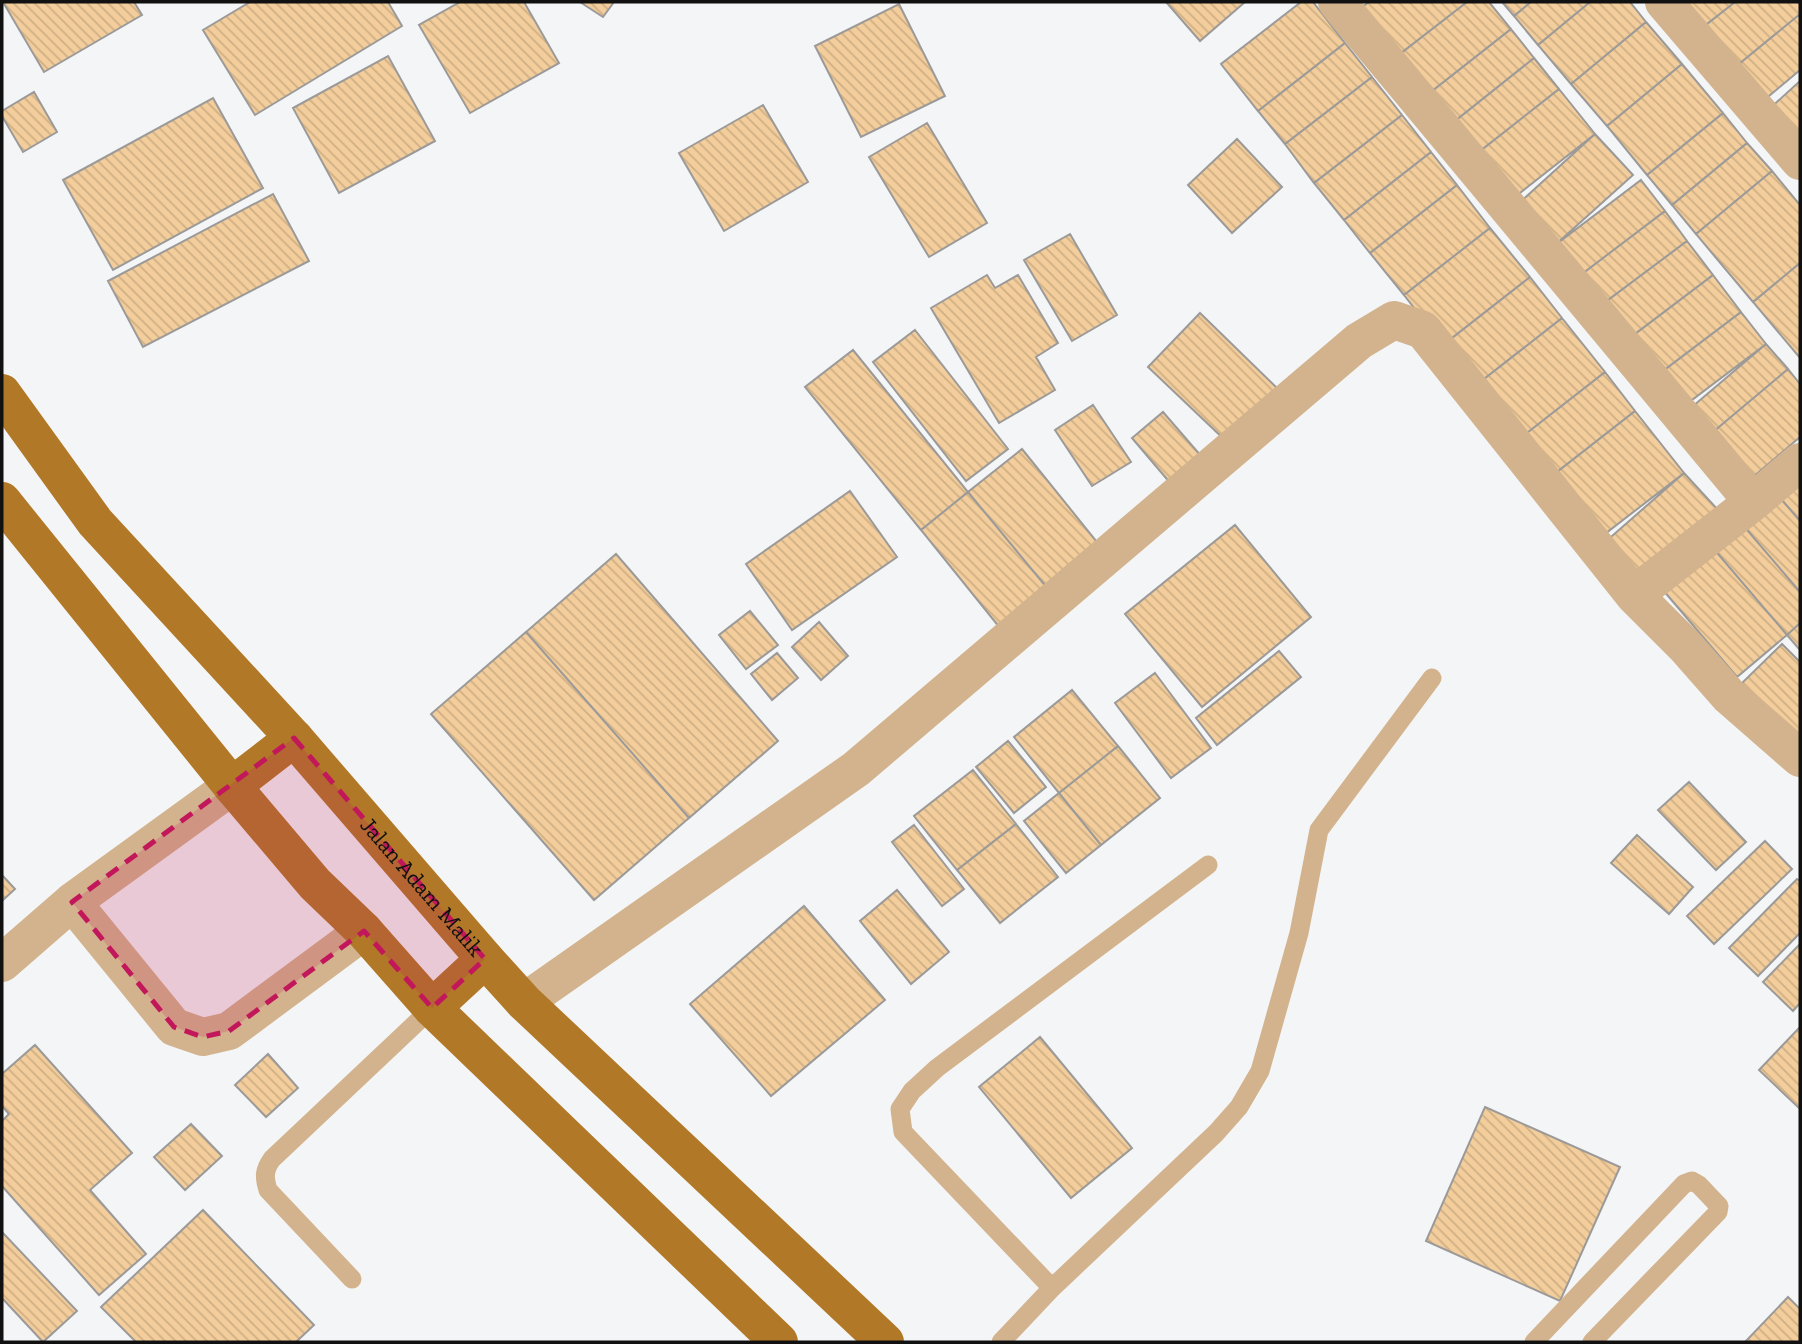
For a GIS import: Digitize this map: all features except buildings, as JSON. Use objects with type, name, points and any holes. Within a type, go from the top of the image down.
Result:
[{"type":"main road","name":"Jalan Adam Malik","points":[[2,393],[95,522],[294,738],[524,1002],[886,1342]]},
{"type":"main road","points":[[2,501],[314,884],[364,931],[432,1009],[779,1342]]},
{"type":"main road","points":[[232,786],[294,738]]},
{"type":"main road","points":[[432,1009],[485,959]]},
{"type":"street","points":[[1337,2],[1753,502]]},
{"type":"street","points":[[1664,2],[1800,161]]},
{"type":"street","points":[[524,1002],[856,769],[1359,341],[1394,320],[1423,330],[1634,595],[1730,696],[1800,758]]},
{"type":"street","points":[[1634,595],[1800,462]]},
{"type":"street","points":[[2,963],[72,902],[232,786]]},
{"type":"street","points":[[72,902],[174,1027],[203,1037],[229,1031],[364,931]]},
{"type":"lane","points":[[1001,1342],[1052,1288],[1240,1107],[1260,1071],[1299,933],[1320,830],[1432,678]]},
{"type":"lane","points":[[1052,1288],[903,1132],[900,1109],[912,1091],[937,1068],[1208,865]]},
{"type":"lane","points":[[352,1279],[268,1190],[265,1169],[272,1159],[432,1009]]},
{"type":"lane","points":[[1534,1342],[1684,1184],[1692,1181],[1699,1185],[1719,1206],[1718,1212],[1592,1342]]},
{"type":"highlighted area","points":[[294,738],[485,959],[432,1008],[364,931],[229,1031],[203,1037],[174,1027],[72,902]]}]
